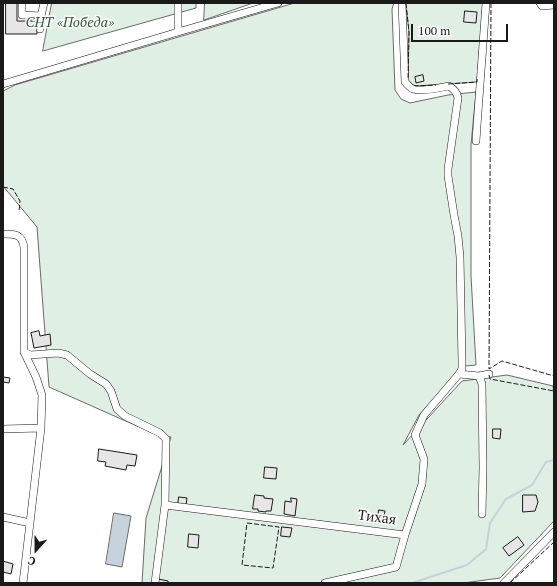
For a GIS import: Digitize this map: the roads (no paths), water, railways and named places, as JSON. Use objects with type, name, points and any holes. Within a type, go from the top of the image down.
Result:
[{"type":"street","points":[[22,3],[22,16],[41,16]]},
{"type":"street","points":[[40,29],[44,3]]},
{"type":"street","points":[[178,3],[178,32]]},
{"type":"street","points":[[3,84],[278,3]]},
{"type":"street","points":[[402,3],[406,82],[409,86],[419,90],[449,86],[453,88],[458,98],[448,176],[460,257],[462,362],[460,374],[479,376],[489,374]]},
{"type":"street","points":[[476,142],[486,3]]},
{"type":"street","points":[[540,3],[542,6],[554,5]]},
{"type":"street","points":[[3,234],[14,234],[19,236],[23,241],[24,352],[36,377],[42,395],[41,428],[23,583]]},
{"type":"street","points":[[24,352],[30,355],[58,352],[67,355],[90,374],[106,384],[111,391],[117,409],[125,416],[160,433],[166,439],[165,505],[155,583]]},
{"type":"street","name":"Тихая","points":[[165,505],[405,535],[422,484],[424,459],[415,435],[424,414],[460,374]]},
{"type":"street","points":[[479,376],[482,384],[482,514]]},
{"type":"street","points":[[3,429],[41,428]]},
{"type":"street","points":[[3,516],[30,523]]},
{"type":"street","points":[[504,583],[554,532]]},
{"type":"street","points":[[325,583],[396,567],[405,535]]},
{"type":"waterway","points":[[412,583],[467,565],[486,549],[490,523],[506,499],[532,485],[546,462],[554,460]]},
{"type":"park label","name":"СНТ «Победа»","points":[[70,23]]}]
